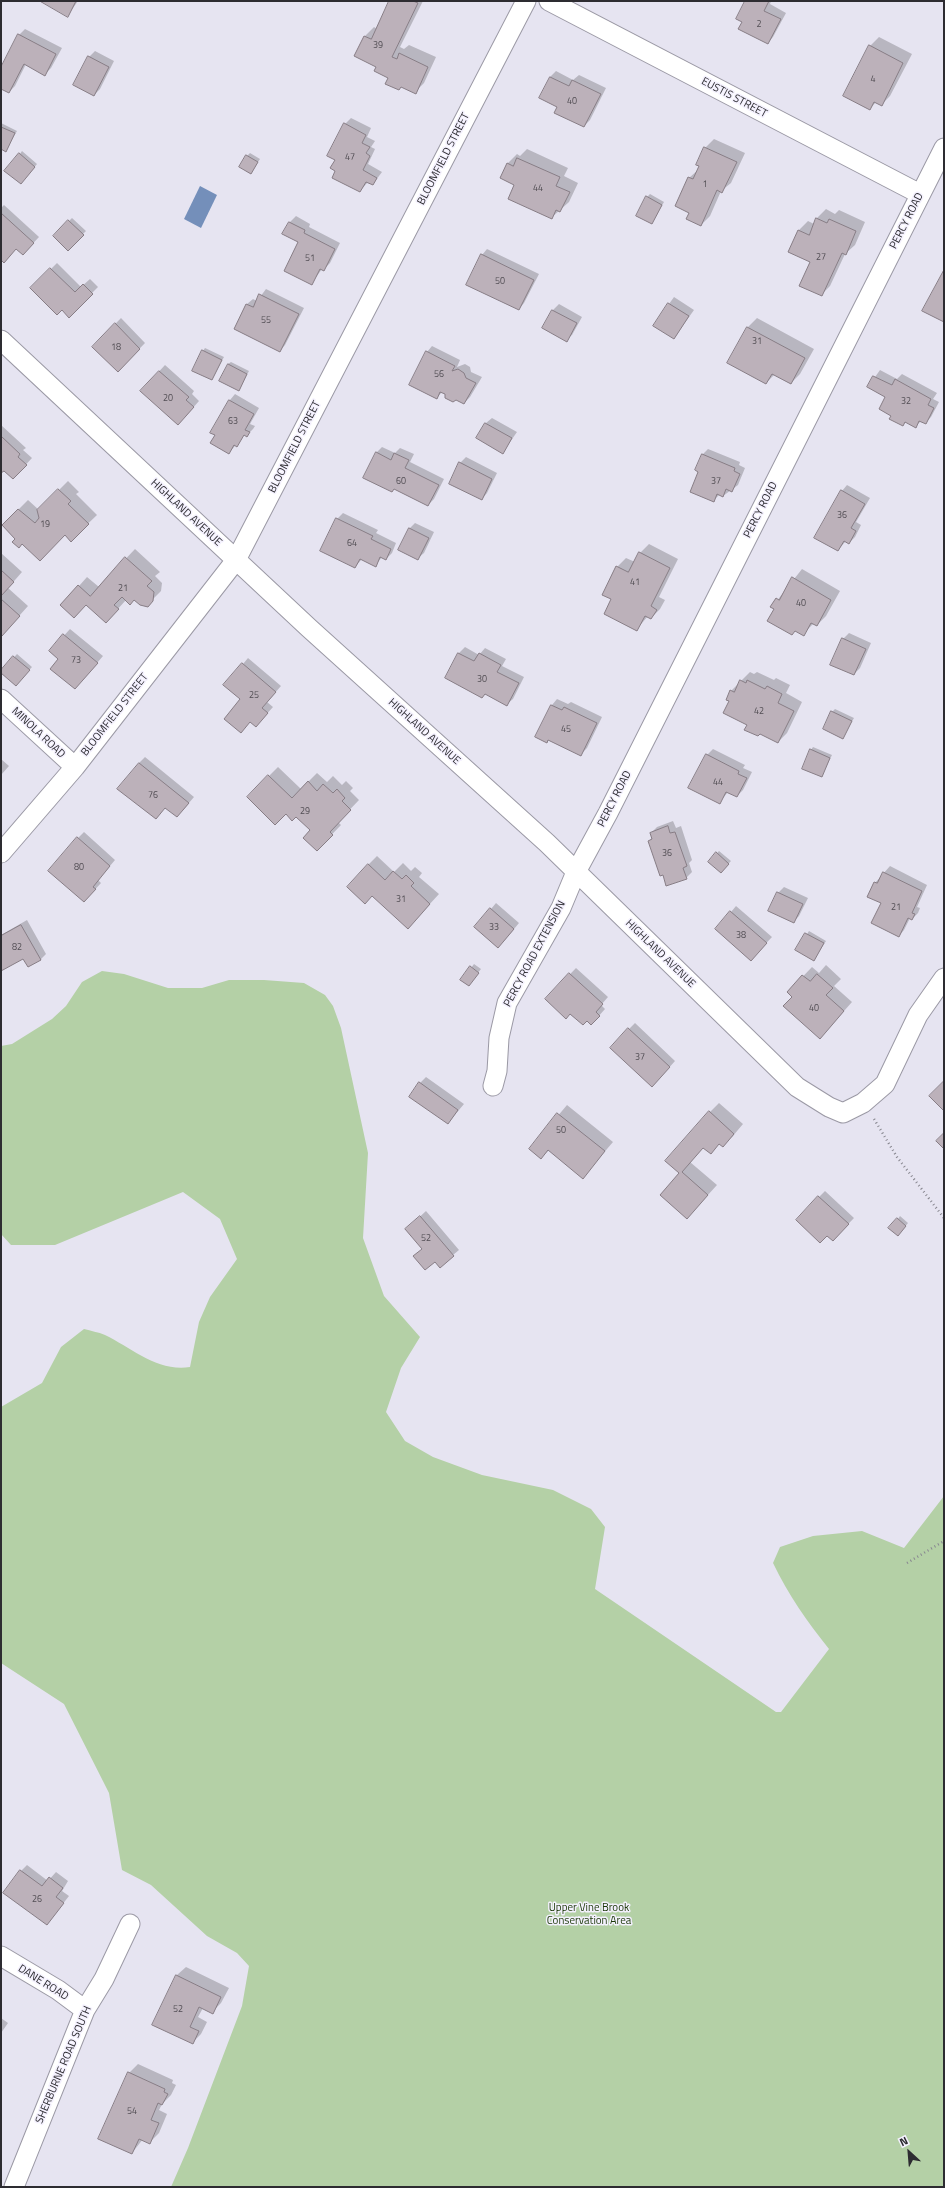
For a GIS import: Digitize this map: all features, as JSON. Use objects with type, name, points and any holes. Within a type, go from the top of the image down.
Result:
[{"type":"street","name":"BLOOMFIELD STREET","points":[[1,852],[75,767],[236,560],[526,1]]},
{"type":"street","name":"EUSTIS STREET","points":[[549,1],[920,194]]},
{"type":"street","name":"PERCY ROAD","points":[[576,872],[622,786],[944,148]]},
{"type":"street","name":"HIGHLAND AVENUE","points":[[1,340],[236,560],[576,872],[797,1087],[829,1107],[843,1112],[857,1105]]},
{"type":"street","name":"MINOLA ROAD","points":[[1,699],[75,767]]},
{"type":"street","name":"PERCY ROAD EXTENSION","points":[[493,1086],[497,1072],[499,1038],[507,1003],[561,908],[576,872]]},
{"type":"street","points":[[857,1105],[885,1084],[918,1015],[944,978]]},
{"type":"street","name":"SHERBURNE ROAD SOUTH","points":[[14,2187],[85,2010],[104,1979],[130,1924]]},
{"type":"street","name":"DANE ROAD","points":[[1,1956],[58,1990],[85,2010]]},
{"type":"path","points":[[857,1105],[944,1218]]},
{"type":"path","points":[[907,1563],[944,1541]]},
{"type":"green space","name":"Upper Vine Brook Conservation Area","points":[[102,971],[124,974],[168,988],[202,988],[229,980],[264,980],[304,983],[325,995],[333,1006],[341,1028],[368,1153],[363,1238],[384,1296],[420,1337],[401,1368],[386,1412],[405,1441],[433,1457],[482,1475],[553,1490],[591,1509],[605,1527],[595,1589],[776,1712],[781,1712],[829,1649],[798,1608],[773,1563],[780,1547],[813,1536],[862,1531],[904,1548],[944,1496],[944,2187],[171,2187],[188,2148],[242,2006],[249,1966],[237,1953],[207,1936],[151,1885],[122,1870],[109,1793],[64,1704],[1,1663],[1,1407],[42,1383],[61,1347],[84,1329],[105,1335],[145,1358],[167,1366],[178,1368],[190,1367],[199,1322],[210,1297],[237,1259],[220,1219],[183,1192],[55,1245],[11,1245],[1,1234],[1,1046],[12,1044],[52,1019],[66,1006],[82,982]]},
{"type":"water","points":[[200,186],[217,195],[201,228],[184,219]]},
{"type":"building","points":[[40,1],[76,1],[68,17]]},
{"type":"building","points":[[389,1],[413,1],[418,3],[392,57],[397,59],[399,53],[428,67],[416,94],[401,87],[399,90],[385,84],[388,78],[374,71],[376,67],[354,56],[364,36],[371,39]]},
{"type":"building","points":[[745,1],[769,1],[764,11],[781,19],[768,44],[738,29],[742,22],[736,19]]},
{"type":"building","points":[[18,34],[56,54],[45,76],[24,64],[9,93],[1,89],[1,67]]},
{"type":"building","points":[[869,45],[903,63],[882,106],[874,102],[870,110],[843,96]]},
{"type":"building","points":[[88,56],[109,67],[94,96],[73,85]]},
{"type":"building","points":[[550,77],[569,86],[572,80],[601,94],[584,127],[554,113],[557,107],[539,98]]},
{"type":"building","points":[[344,123],[366,135],[362,143],[370,147],[366,153],[370,156],[363,170],[377,178],[373,185],[366,182],[360,192],[332,178],[335,171],[330,168],[335,160],[327,156]]},
{"type":"building","points":[[1,127],[15,133],[6,152],[1,149]]},
{"type":"building","points":[[704,147],[737,162],[722,193],[717,190],[701,226],[686,219],[689,213],[675,206],[688,177],[693,179],[699,166],[696,165]]},
{"type":"building","points":[[19,153],[35,167],[21,184],[4,171]]},
{"type":"building","points":[[246,155],[258,162],[251,174],[239,167]]},
{"type":"building","points":[[517,158],[560,177],[556,186],[570,192],[560,212],[556,210],[552,219],[508,199],[514,185],[500,178],[507,163],[513,166]]},
{"type":"building","points":[[646,196],[662,205],[652,224],[636,216]]},
{"type":"building","points":[[1,213],[34,243],[23,255],[16,249],[4,263],[1,260]]},
{"type":"building","points":[[816,218],[827,223],[829,219],[856,231],[846,255],[842,253],[822,296],[799,286],[810,262],[788,252],[798,230],[809,235]]},
{"type":"building","points":[[68,220],[84,235],[68,251],[53,236]]},
{"type":"building","points":[[289,222],[305,230],[304,233],[335,249],[324,271],[320,269],[312,285],[284,271],[298,242],[282,234]]},
{"type":"building","points":[[481,254],[534,280],[519,310],[466,285]]},
{"type":"building","points":[[50,268],[75,292],[83,284],[93,294],[69,318],[62,310],[57,315],[30,288]]},
{"type":"building","points":[[944,270],[944,322],[922,311]]},
{"type":"building","points":[[259,294],[299,314],[280,352],[234,329],[246,304],[253,307]]},
{"type":"building","points":[[668,303],[689,316],[674,339],[653,326]]},
{"type":"building","points":[[552,310],[577,323],[567,342],[542,328]]},
{"type":"building","points":[[115,323],[140,349],[118,372],[92,347]]},
{"type":"building","points":[[747,327],[805,358],[791,384],[772,374],[766,384],[727,363]]},
{"type":"building","points":[[202,350],[222,360],[212,380],[192,371]]},
{"type":"building","points":[[426,351],[455,366],[452,371],[458,369],[464,373],[466,378],[476,383],[464,404],[456,400],[453,402],[445,398],[445,394],[440,392],[437,399],[409,385]]},
{"type":"building","points":[[228,364],[247,374],[239,391],[219,381]]},
{"type":"building","points":[[159,371],[189,397],[186,400],[194,407],[178,425],[140,391]]},
{"type":"building","points":[[873,376],[892,385],[895,379],[931,399],[928,405],[934,408],[926,424],[919,421],[916,428],[905,422],[903,426],[889,419],[891,416],[879,409],[885,397],[867,387]]},
{"type":"building","points":[[229,400],[254,414],[245,430],[250,432],[247,437],[244,435],[237,447],[234,445],[229,454],[210,443],[215,435],[210,433]]},
{"type":"building","points":[[485,423],[512,438],[503,454],[476,438]]},
{"type":"building","points":[[1,436],[20,454],[18,457],[27,465],[13,479],[4,471],[1,473]]},
{"type":"building","points":[[376,452],[391,460],[394,453],[409,460],[405,468],[439,485],[428,506],[394,489],[392,492],[363,478]]},
{"type":"building","points":[[702,454],[735,468],[734,471],[740,474],[732,492],[726,489],[723,497],[717,494],[714,502],[690,492],[698,472],[695,470]]},
{"type":"building","points":[[459,462],[492,479],[482,500],[449,484]]},
{"type":"building","points":[[58,489],[71,501],[68,504],[89,524],[71,542],[65,535],[40,561],[22,544],[19,548],[12,542],[15,539],[2,525],[18,509],[35,523],[39,518],[37,510]]},
{"type":"building","points":[[841,490],[865,504],[851,528],[856,531],[849,544],[844,541],[838,551],[814,538]]},
{"type":"building","points":[[336,518],[373,536],[371,539],[391,549],[386,560],[380,557],[376,567],[360,559],[355,568],[320,551]]},
{"type":"building","points":[[409,528],[429,538],[418,560],[398,550]]},
{"type":"building","points":[[639,552],[670,568],[651,606],[657,610],[651,619],[645,616],[637,631],[604,614],[611,599],[602,595],[616,566],[628,572]]},
{"type":"building","points":[[125,557],[152,581],[147,586],[154,592],[153,601],[148,607],[140,605],[134,600],[130,605],[122,597],[114,605],[119,609],[106,623],[86,605],[74,618],[60,605],[78,585],[90,596]]},
{"type":"building","points":[[1,570],[14,582],[1,596]]},
{"type":"building","points":[[792,577],[831,600],[817,626],[811,623],[804,636],[795,631],[792,635],[767,621],[774,609],[770,607],[776,598],[779,600]]},
{"type":"building","points":[[1,599],[20,616],[2,636],[1,634]]},
{"type":"building","points":[[63,634],[98,663],[75,689],[50,669],[58,659],[49,651]]},
{"type":"building","points":[[842,638],[866,649],[854,675],[830,665]]},
{"type":"building","points":[[458,653],[474,661],[479,653],[501,665],[497,672],[519,683],[507,706],[485,694],[482,698],[445,678]]},
{"type":"building","points":[[13,656],[30,670],[16,686],[1,673],[1,670]]},
{"type":"building","points":[[242,663],[276,692],[262,708],[268,713],[256,727],[250,722],[241,733],[224,719],[240,699],[223,685]]},
{"type":"building","points":[[740,680],[746,683],[747,680],[765,689],[767,686],[782,694],[778,703],[794,711],[778,743],[760,734],[758,736],[744,730],[747,725],[723,713],[729,701],[726,700],[730,690],[734,692]]},
{"type":"building","points":[[551,705],[562,710],[564,707],[597,723],[581,756],[548,740],[547,743],[535,737]]},
{"type":"building","points":[[831,711],[852,721],[843,739],[823,729]]},
{"type":"building","points":[[810,749],[830,758],[822,777],[802,769]]},
{"type":"building","points":[[706,754],[739,771],[738,774],[747,778],[737,797],[726,792],[720,804],[688,788]]},
{"type":"building","points":[[139,763],[189,803],[177,817],[165,808],[156,819],[117,789]]},
{"type":"building","points":[[268,775],[292,798],[308,781],[317,791],[323,784],[333,793],[337,789],[345,798],[342,801],[351,810],[330,832],[333,835],[317,851],[303,838],[310,830],[296,817],[292,821],[286,814],[275,825],[247,797]]},
{"type":"building","points":[[668,826],[670,833],[675,832],[687,866],[683,868],[687,879],[666,886],[663,875],[660,876],[648,841],[652,839],[650,833]]},
{"type":"building","points":[[77,837],[110,866],[93,887],[96,889],[84,902],[48,871]]},
{"type":"building","points":[[716,852],[729,864],[721,873],[708,862]]},
{"type":"building","points":[[368,864],[385,880],[393,871],[402,879],[406,875],[414,883],[411,886],[430,904],[408,929],[372,896],[365,904],[347,887]]},
{"type":"building","points":[[883,872],[922,891],[912,913],[915,914],[912,920],[908,918],[899,937],[871,923],[881,903],[867,897],[874,882],[877,883]]},
{"type":"building","points":[[777,892],[803,904],[794,923],[768,911]]},
{"type":"building","points":[[490,908],[514,929],[498,948],[474,927]]},
{"type":"building","points":[[730,911],[767,943],[751,961],[715,929]]},
{"type":"building","points":[[21,925],[41,960],[28,967],[23,959],[1,971],[1,936]]},
{"type":"building","points":[[805,933],[824,943],[814,961],[795,950]]},
{"type":"building","points":[[470,966],[479,973],[469,986],[460,980]]},
{"type":"building","points":[[569,973],[603,1004],[596,1012],[600,1016],[591,1025],[587,1021],[583,1025],[570,1014],[566,1019],[545,999]]},
{"type":"building","points":[[817,974],[833,988],[826,995],[844,1011],[820,1039],[783,1006],[792,997],[787,992],[802,975],[810,981]]},
{"type":"building","points":[[628,1028],[670,1067],[652,1087],[610,1048]]},
{"type":"building","points":[[944,1081],[944,1111],[929,1096]]},
{"type":"building","points":[[419,1082],[458,1110],[448,1124],[409,1097]]},
{"type":"building","points":[[709,1111],[734,1134],[723,1147],[719,1144],[711,1154],[703,1148],[682,1172],[708,1195],[687,1219],[660,1195],[679,1173],[665,1161]]},
{"type":"building","points":[[557,1113],[605,1151],[583,1179],[548,1150],[541,1159],[529,1149]]},
{"type":"building","points":[[944,1133],[944,1149],[936,1141]]},
{"type":"building","points":[[818,1196],[849,1224],[833,1241],[827,1236],[820,1243],[796,1220]]},
{"type":"building","points":[[420,1216],[454,1256],[440,1268],[435,1262],[425,1270],[413,1256],[422,1249],[405,1229]]},
{"type":"building","points":[[897,1218],[906,1226],[898,1236],[888,1228]]},
{"type":"building","points":[[20,1870],[42,1886],[49,1877],[63,1888],[56,1897],[64,1903],[47,1925],[3,1893]]},
{"type":"building","points":[[176,1975],[221,1997],[213,2014],[199,2007],[190,2027],[199,2031],[193,2044],[152,2025]]},
{"type":"building","points":[[128,2072],[165,2089],[164,2092],[168,2094],[162,2105],[158,2103],[151,2120],[159,2123],[150,2144],[139,2139],[132,2154],[98,2139]]}]
